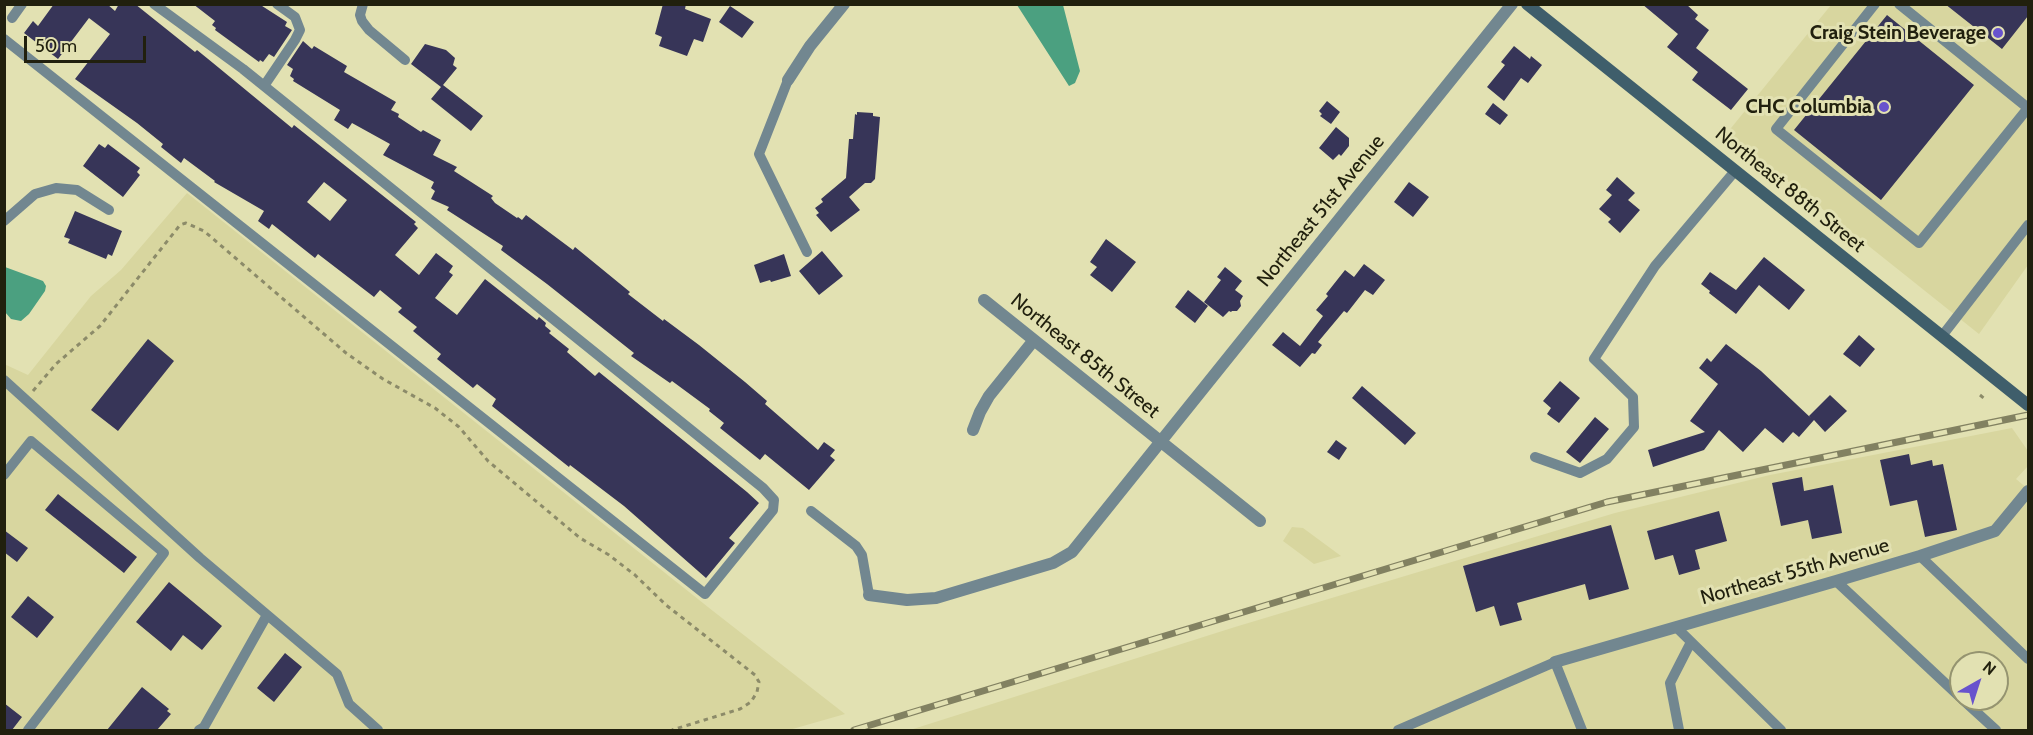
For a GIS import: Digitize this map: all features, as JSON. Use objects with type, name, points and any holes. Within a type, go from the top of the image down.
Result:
[{"type":"main road","name":"Northeast 88th Street","points":[[1527,4],[2028,405]]},
{"type":"street","points":[[788,80],[810,46],[844,4]]},
{"type":"street","name":"Northeast 51st Avenue","points":[[869,595],[907,600],[936,598],[1063,559],[1079,546],[1512,4]]},
{"type":"street","name":"Northeast 85th Street","points":[[984,300],[1260,521]]},
{"type":"street","points":[[973,430],[989,396],[1034,340]]},
{"type":"street","name":"Northeast 55th Avenue","points":[[1555,662],[1920,556],[1995,531],[2028,491]]},
{"type":"lane","points":[[12,18],[22,4]]},
{"type":"lane","points":[[4,39],[705,594],[773,510],[774,500],[754,481],[264,86],[154,4]]},
{"type":"lane","points":[[264,86],[300,30],[295,17],[277,4]]},
{"type":"lane","points":[[363,4],[360,15],[362,21],[369,30],[405,60]]},
{"type":"lane","points":[[1875,4],[1776,129],[1919,243],[2028,108],[1899,4]]},
{"type":"lane","points":[[788,80],[759,154],[807,252]]},
{"type":"lane","points":[[1535,457],[1580,473],[1607,459],[1634,427],[1634,397],[1594,359],[1655,266],[1735,171]]},
{"type":"lane","points":[[4,221],[35,194],[56,188],[78,190],[109,210]]},
{"type":"lane","points":[[1942,336],[2028,225]]},
{"type":"lane","points":[[4,380],[177,537],[337,674],[349,704],[378,730]]},
{"type":"lane","points":[[4,475],[31,441],[164,553]]},
{"type":"lane","points":[[811,511],[856,546],[862,555],[869,595]]},
{"type":"lane","points":[[28,730],[177,537]]},
{"type":"lane","points":[[1920,556],[2028,659]]},
{"type":"lane","points":[[1836,581],[1949,686]]},
{"type":"lane","points":[[199,730],[204,727],[267,615]]},
{"type":"lane","points":[[1676,627],[1781,730]]},
{"type":"lane","points":[[1679,730],[1670,683],[1691,642]]},
{"type":"lane","points":[[1398,730],[1555,662],[1582,730]]},
{"type":"lane","points":[[1976,711],[1996,730]]},
{"type":"path","points":[[26,399],[56,364],[100,326],[180,225],[186,223],[204,231],[346,353],[383,379],[435,408],[459,427],[488,461],[570,531],[618,562],[666,605],[755,675],[759,682],[757,692],[751,702],[740,709],[672,730]]},
{"type":"path","points":[[1980,395],[1986,400]]},
{"type":"shaded area","points":[[1017,5],[1063,5],[1080,71],[1075,83],[1069,86]]},
{"type":"shaded area","points":[[1831,5],[2028,5],[2028,265],[1979,334],[1727,133]]},
{"type":"shaded area","points":[[187,193],[845,714],[789,730],[5,730],[4,364],[28,375],[91,296],[121,270]]},
{"type":"shaded area","points":[[5,267],[43,281],[46,286],[29,314],[21,321],[11,319],[5,312]]},
{"type":"shaded area","points":[[2012,428],[2028,451],[2028,466],[2016,479],[2028,489],[2028,730],[910,730],[1235,627],[1615,513],[1770,475]]},
{"type":"shaded area","points":[[1292,527],[1303,528],[1341,556],[1314,564],[1283,541]]},
{"type":"building","points":[[54,4],[107,4],[115,11],[119,4],[135,4],[195,52],[197,50],[292,128],[294,125],[416,222],[414,224],[418,228],[395,255],[419,275],[436,253],[453,266],[449,272],[453,275],[435,298],[457,315],[485,279],[537,320],[539,317],[546,323],[545,326],[551,331],[549,333],[569,349],[567,352],[595,376],[599,372],[747,492],[759,503],[729,538],[735,543],[706,578],[624,506],[570,465],[569,467],[492,406],[496,399],[477,384],[473,388],[437,359],[441,354],[413,331],[417,327],[398,312],[402,308],[380,290],[374,297],[318,254],[315,258],[272,224],[269,229],[258,221],[264,211],[214,182],[184,158],[181,163],[161,147],[163,144],[137,123],[75,79],[110,34],[89,18],[58,59],[24,33],[33,21],[38,26]],"holes":[[[324,182],[347,200],[330,221],[307,202]]]},
{"type":"building","points":[[193,4],[259,4],[287,22],[285,26],[292,30],[274,57],[269,54],[263,62],[260,60],[259,62],[215,30],[216,28],[212,25],[215,21]]},
{"type":"building","points":[[663,4],[686,4],[685,9],[711,19],[703,42],[694,39],[687,56],[659,46],[662,37],[655,34]]},
{"type":"building","points":[[1642,4],[1686,4],[1698,15],[1695,19],[1709,30],[1696,48],[1748,89],[1731,110],[1692,80],[1698,72],[1667,47],[1678,34]]},
{"type":"building","name":"Craig Stein Beverage","points":[[1945,4],[2028,4],[2028,16],[2002,49]]},
{"type":"building","points":[[730,6],[754,22],[742,38],[719,22]]},
{"type":"building","name":"CHC Columbia","points":[[1887,15],[1974,85],[1881,200],[1794,130]]},
{"type":"building","points":[[303,41],[312,49],[314,46],[347,66],[344,72],[396,102],[391,110],[399,114],[398,117],[421,132],[423,130],[441,140],[433,155],[457,167],[454,171],[493,196],[491,198],[495,203],[517,218],[522,220],[526,215],[573,250],[575,247],[630,292],[628,294],[699,345],[745,382],[767,401],[765,404],[818,450],[824,442],[835,450],[830,456],[835,460],[809,490],[765,454],[760,460],[720,428],[724,423],[709,411],[710,409],[672,381],[670,383],[631,356],[634,353],[501,250],[503,246],[447,210],[449,207],[431,199],[435,191],[431,188],[434,182],[383,155],[390,144],[352,123],[348,129],[334,120],[340,110],[293,81],[294,79],[290,76],[293,69],[287,65]]},
{"type":"building","points":[[425,44],[446,50],[455,58],[453,65],[457,68],[443,85],[483,116],[471,131],[431,99],[441,87],[411,64]]},
{"type":"building","points":[[1514,46],[1542,65],[1528,83],[1521,78],[1504,101],[1487,87],[1505,65],[1501,62]]},
{"type":"building","points":[[1327,101],[1340,112],[1331,124],[1320,116],[1322,114],[1319,111]]},
{"type":"building","points":[[1493,103],[1508,115],[1500,125],[1485,114]]},
{"type":"building","points":[[857,112],[873,113],[873,116],[880,117],[875,179],[871,183],[865,183],[849,197],[860,210],[831,232],[816,215],[819,213],[815,208],[823,202],[821,199],[846,178],[849,139],[853,139]]},
{"type":"building","points":[[1336,127],[1349,138],[1349,146],[1341,156],[1339,154],[1333,160],[1319,148]]},
{"type":"building","points":[[99,144],[105,148],[108,144],[140,168],[137,172],[140,175],[123,197],[83,166]]},
{"type":"building","points":[[1617,177],[1635,193],[1628,200],[1640,210],[1620,233],[1608,222],[1611,219],[1599,209],[1612,195],[1606,190]]},
{"type":"building","points":[[1409,182],[1429,197],[1413,217],[1394,202]]},
{"type":"building","points":[[75,211],[122,231],[112,256],[108,254],[106,259],[68,243],[70,239],[64,237]]},
{"type":"building","points":[[1106,239],[1136,262],[1112,292],[1090,275],[1097,267],[1090,262]]},
{"type":"building","points":[[822,251],[843,276],[819,295],[799,271]]},
{"type":"building","points":[[784,254],[791,276],[760,283],[754,265]]},
{"type":"building","points":[[1764,257],[1805,290],[1789,310],[1759,285],[1736,314],[1701,284],[1710,272],[1736,290]]},
{"type":"building","points":[[1364,264],[1385,280],[1373,295],[1365,290],[1347,313],[1344,311],[1318,342],[1322,345],[1315,354],[1312,353],[1300,367],[1272,345],[1283,332],[1300,346],[1323,316],[1316,310],[1328,296],[1326,294],[1345,270],[1354,277]]},
{"type":"building","points":[[1225,267],[1242,281],[1235,290],[1243,296],[1240,301],[1241,306],[1237,311],[1229,311],[1223,317],[1204,302],[1221,280],[1217,277]]},
{"type":"building","points":[[1188,290],[1208,306],[1195,323],[1175,307]]},
{"type":"building","points":[[1859,335],[1875,349],[1860,367],[1843,354]]},
{"type":"building","points":[[148,339],[174,361],[118,431],[91,410]]},
{"type":"building","points":[[1726,344],[1761,371],[1812,419],[1809,416],[1830,395],[1847,411],[1825,432],[1814,420],[1799,437],[1793,432],[1783,443],[1765,428],[1743,452],[1719,430],[1704,450],[1653,467],[1648,450],[1705,432],[1690,421],[1718,384],[1699,368],[1707,358],[1711,362]]},
{"type":"building","points":[[1560,381],[1580,398],[1559,423],[1547,414],[1551,408],[1543,401]]},
{"type":"building","points":[[1362,386],[1416,433],[1405,445],[1352,398]]},
{"type":"building","points":[[1595,417],[1609,429],[1580,463],[1566,452]]},
{"type":"building","points":[[1336,440],[1347,448],[1339,460],[1327,452]]},
{"type":"building","points":[[1909,454],[1911,465],[1932,460],[1933,466],[1943,464],[1957,530],[1925,537],[1917,500],[1890,506],[1880,460]]},
{"type":"building","points":[[1802,477],[1804,491],[1833,485],[1842,533],[1812,539],[1808,520],[1781,526],[1772,483]]},
{"type":"building","points":[[58,494],[137,557],[124,573],[45,510]]},
{"type":"building","points":[[1719,511],[1727,541],[1695,550],[1700,569],[1679,575],[1673,555],[1655,560],[1647,531]]},
{"type":"building","points":[[1611,525],[1629,589],[1589,600],[1585,584],[1517,603],[1522,620],[1500,626],[1494,606],[1476,612],[1463,566]]},
{"type":"building","points":[[4,530],[28,548],[17,562],[4,552]]},
{"type":"building","points":[[169,582],[222,626],[202,650],[183,635],[171,651],[136,622]]},
{"type":"building","points":[[28,596],[54,617],[37,638],[11,617]]},
{"type":"building","points":[[285,653],[302,667],[274,702],[257,688]]},
{"type":"building","points":[[142,687],[169,709],[167,711],[171,714],[157,730],[107,730]]},
{"type":"building","points":[[4,703],[22,717],[12,730],[4,730]]},
{"type":"railway","points":[[854,730],[1607,502],[2028,415]]},
{"type":"place","name":"Craig Stein Beverage","points":[[1998,33]]},
{"type":"place","name":"CHC Columbia","points":[[1884,107]]}]
